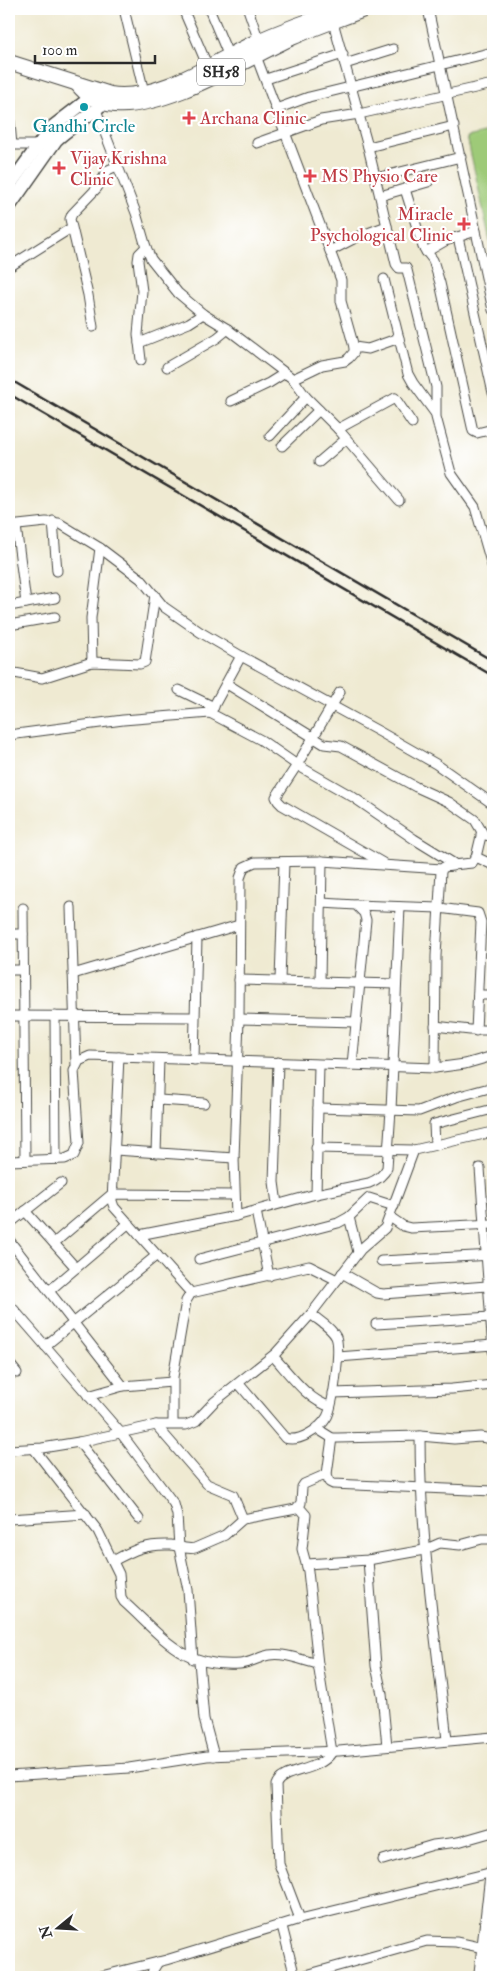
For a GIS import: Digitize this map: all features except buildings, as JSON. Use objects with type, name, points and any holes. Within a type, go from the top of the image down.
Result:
[{"type":"main road","name":"SH58","points":[[99,99],[117,106],[161,98],[231,62],[259,41],[306,21],[343,9]]},
{"type":"main road","name":"SH58","points":[[99,99],[144,92],[186,78],[208,67],[256,56],[292,38],[366,9]]},
{"type":"main road","points":[[9,65],[77,84],[99,99]]},
{"type":"main road","points":[[9,186],[51,128],[99,99]]},
{"type":"main road","points":[[9,207],[51,146],[99,99]]},
{"type":"main road","points":[[481,1977],[487,1945],[493,1872]]},
{"type":"street","points":[[124,9],[144,92]]},
{"type":"street","points":[[184,9],[208,67]]},
{"type":"street","points":[[208,9],[231,62]]},
{"type":"street","points":[[248,9],[259,41]]},
{"type":"street","points":[[428,9],[493,310]]},
{"type":"street","points":[[333,22],[368,147],[397,267],[406,268],[407,270],[436,387],[435,413],[451,474],[475,507],[493,569]]},
{"type":"street","points":[[345,64],[393,49]]},
{"type":"street","points":[[276,109],[309,97],[493,52]]},
{"type":"street","points":[[266,79],[343,54]]},
{"type":"street","points":[[231,401],[269,383],[322,366],[345,361],[354,352],[341,301],[340,280],[256,56]]},
{"type":"street","points":[[257,143],[326,119],[359,114],[493,84]]},
{"type":"street","points":[[99,99],[118,166],[151,259],[178,293],[203,314],[228,329],[289,376],[399,500]]},
{"type":"street","points":[[9,113],[10,145],[51,146]]},
{"type":"street","points":[[368,147],[454,126]]},
{"type":"street","points":[[376,178],[461,157]]},
{"type":"street","points":[[93,326],[88,295],[71,228],[72,214],[97,188],[108,170],[118,166]]},
{"type":"street","points":[[380,196],[428,182]]},
{"type":"street","points":[[405,189],[426,252],[433,260],[440,283],[473,431],[477,433],[493,429]]},
{"type":"street","points":[[330,251],[387,226]]},
{"type":"street","points":[[9,267],[71,228]]},
{"type":"street","points":[[426,252],[476,231]]},
{"type":"street","points":[[458,237],[493,393]]},
{"type":"street","points":[[141,360],[138,328],[142,291],[138,258],[146,247]]},
{"type":"street","points":[[384,279],[410,378],[435,413]]},
{"type":"street","points":[[139,343],[189,323],[203,314]]},
{"type":"street","points":[[167,367],[217,338],[228,329]]},
{"type":"street","points":[[354,347],[368,349],[399,338]]},
{"type":"street","points":[[270,436],[306,397]]},
{"type":"street","points":[[338,429],[395,398],[412,423]]},
{"type":"street","points":[[282,446],[319,410]]},
{"type":"street","points":[[319,462],[346,439]]},
{"type":"street","points":[[53,521],[57,571]]},
{"type":"street","points":[[26,603],[12,526],[53,521],[100,548],[142,579],[167,610],[200,632],[436,764],[493,804]]},
{"type":"street","points":[[92,662],[91,618],[100,548]]},
{"type":"street","points":[[9,672],[42,678],[92,662],[140,664],[145,662],[154,595]]},
{"type":"street","points":[[9,606],[55,598]]},
{"type":"street","points":[[9,625],[55,617]]},
{"type":"street","points":[[212,710],[241,656]]},
{"type":"street","points":[[227,684],[324,744],[341,746],[416,787],[449,802],[475,820],[480,826],[481,834],[476,857],[472,863],[442,868],[322,861],[255,862],[244,867],[240,878],[239,1019],[234,1158],[236,1216]]},
{"type":"street","points":[[179,690],[261,740],[297,765],[353,797],[414,840],[453,863],[453,865]]},
{"type":"street","points":[[340,692],[276,797],[278,801],[385,864]]},
{"type":"street","points":[[9,735],[212,710]]},
{"type":"street","points":[[481,834],[493,837]]},
{"type":"street","points":[[476,857],[493,865]]},
{"type":"street","points":[[320,982],[322,861]]},
{"type":"street","points":[[280,980],[284,862]]},
{"type":"street","points":[[435,1068],[436,956],[442,868]]},
{"type":"street","points":[[322,903],[438,908],[478,913],[480,917],[476,1031]]},
{"type":"street","points":[[352,1065],[366,920],[364,913],[356,905]]},
{"type":"street","points":[[9,1161],[70,1157],[74,1155],[78,1147],[74,1071],[76,1065],[71,907]]},
{"type":"street","points":[[139,1235],[256,1211],[316,1194],[374,1181],[385,1173],[389,1148],[400,907]]},
{"type":"street","points":[[23,908],[25,1160]]},
{"type":"street","points":[[73,974],[239,925]]},
{"type":"street","points":[[9,934],[23,934]]},
{"type":"street","points":[[194,1060],[197,937]]},
{"type":"street","points":[[9,970],[23,970]]},
{"type":"street","points":[[239,980],[396,984]]},
{"type":"street","points":[[478,995],[493,995]]},
{"type":"street","points":[[9,1016],[194,1017]]},
{"type":"street","points":[[55,1016],[56,1159]]},
{"type":"street","points":[[239,1019],[356,1022]]},
{"type":"street","points":[[435,1026],[476,1031],[493,1030]]},
{"type":"street","points":[[76,1065],[84,1058],[90,1056],[435,1068],[465,1064],[493,1056]]},
{"type":"street","points":[[119,1058],[112,1194],[114,1207],[190,1293]]},
{"type":"street","points":[[156,1153],[159,1059]]},
{"type":"street","points":[[278,1062],[274,1182],[278,1204]]},
{"type":"street","points":[[316,1194],[319,1065]]},
{"type":"street","points":[[318,1108],[419,1111],[456,1097],[493,1087]]},
{"type":"street","points":[[159,1100],[204,1102]]},
{"type":"street","points":[[435,1145],[434,1124],[493,1109]]},
{"type":"street","points":[[316,1148],[414,1150],[493,1132]]},
{"type":"street","points":[[115,1150],[234,1158]]},
{"type":"street","points":[[9,1450],[34,1449],[79,1442],[156,1425],[186,1425],[193,1423],[214,1402],[273,1356],[311,1314],[358,1252],[385,1228],[414,1150]]},
{"type":"street","points":[[480,1168],[489,1225],[488,1286],[493,1351]]},
{"type":"street","points":[[9,1224],[61,1183]]},
{"type":"street","points":[[54,1243],[112,1194],[234,1196]]},
{"type":"street","points":[[199,1259],[338,1222],[349,1216],[369,1198],[394,1206]]},
{"type":"street","points":[[25,1211],[76,1268]]},
{"type":"street","points":[[256,1211],[269,1276]]},
{"type":"street","points":[[349,1216],[358,1252]]},
{"type":"street","points":[[390,1217],[403,1226],[411,1228],[489,1225]]},
{"type":"street","points":[[49,1291],[129,1223]]},
{"type":"street","points":[[9,1240],[123,1386]]},
{"type":"street","points":[[45,1346],[157,1255]]},
{"type":"street","points":[[381,1261],[489,1255]]},
{"type":"street","points":[[190,1293],[308,1266],[383,1294],[488,1286]]},
{"type":"street","points":[[172,1424],[172,1382],[186,1301],[190,1293]]},
{"type":"street","points":[[9,1304],[120,1432],[174,1504],[177,1514],[179,1547],[188,1590],[204,1720],[214,1756]]},
{"type":"street","points":[[239,1384],[285,1438],[290,1440],[299,1438],[316,1428],[327,1417],[330,1406],[338,1357],[338,1344],[332,1331],[311,1314]]},
{"type":"street","points":[[376,1324],[491,1317]]},
{"type":"street","points":[[338,1357],[493,1345]]},
{"type":"street","points":[[273,1356],[313,1399],[330,1406]]},
{"type":"street","points":[[9,1362],[17,1373]]},
{"type":"street","points":[[88,1396],[123,1386],[172,1382]]},
{"type":"street","points":[[333,1392],[493,1386]]},
{"type":"street","points":[[156,1425],[207,1484],[233,1494],[243,1519]]},
{"type":"street","points":[[316,1428],[332,1438],[420,1436],[454,1439],[493,1439]]},
{"type":"street","points":[[420,1436],[420,1488],[424,1550],[447,1740]]},
{"type":"street","points":[[332,1438],[327,1474],[329,1482],[333,1484],[493,1490]]},
{"type":"street","points":[[79,1442],[139,1518]]},
{"type":"street","points":[[34,1449],[98,1531],[119,1574],[121,1597],[124,1602],[174,1648],[196,1660],[243,1664],[267,1655],[278,1654],[318,1664]]},
{"type":"street","points":[[299,1507],[304,1484],[327,1474]]},
{"type":"street","points":[[113,1561],[138,1547],[171,1546],[190,1549],[221,1538],[243,1519],[299,1507]]},
{"type":"street","points":[[299,1507],[306,1515],[302,1544],[307,1564],[318,1664],[332,1752],[325,1761],[281,1778],[276,1785],[279,1864],[300,1919]]},
{"type":"street","points":[[9,1519],[86,1514]]},
{"type":"street","points":[[307,1564],[368,1560],[424,1550],[440,1544],[460,1545],[482,1539],[493,1539]]},
{"type":"street","points":[[368,1560],[376,1666],[382,1694],[387,1746]]},
{"type":"street","points":[[9,1776],[129,1768],[214,1756],[332,1752],[493,1737]]},
{"type":"street","points":[[383,1860],[432,1845],[458,1842],[493,1832]]},
{"type":"street","points":[[97,1977],[158,1962],[300,1919],[493,1872]]},
{"type":"street","points":[[282,1926],[297,1977],[427,1941],[487,1945]]},
{"type":"street","points":[[151,1977],[158,1962]]},
{"type":"green space","points":[[493,131],[493,254],[467,137]]},
{"type":"railway","points":[[9,379],[493,661]]},
{"type":"railway","points":[[9,394],[493,676]]},
{"type":"place","name":"Gandhi Circle","points":[[84,107]]},
{"type":"place","name":"Archana Clinic","points":[[189,118]]},
{"type":"place","name":"Vijay Krishna Clinic","points":[[59,168]]},
{"type":"place","name":"MS Physio Care","points":[[310,176]]},
{"type":"place","name":"Miracle Psychological Clinic","points":[[464,224]]}]
